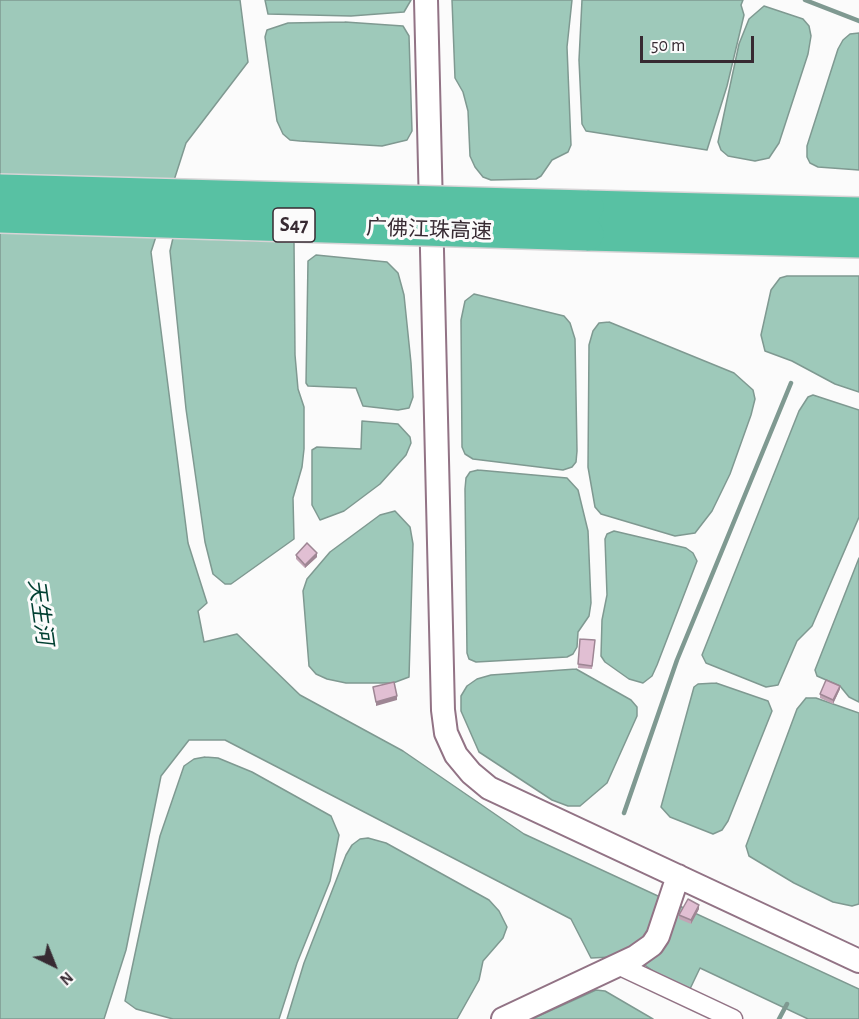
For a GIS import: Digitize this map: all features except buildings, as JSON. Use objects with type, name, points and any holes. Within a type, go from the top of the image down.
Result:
[{"type":"highway","name":"广佛江珠高速","points":[[0,191],[587,221],[859,241]]},
{"type":"highway","name":"广佛江珠高速","points":[[0,216],[587,221],[859,214]]},
{"type":"street","points":[[426,0],[446,733],[456,755],[471,774],[489,788],[859,961]]},
{"type":"street","points":[[503,1019],[644,952],[658,936],[678,876]]},
{"type":"street","points":[[618,965],[733,1019]]},
{"type":"water","name":"天生河","points":[[0,0],[240,0],[248,62],[186,143],[151,252],[188,543],[207,603],[198,611],[204,642],[237,634],[300,695],[403,751],[524,834],[859,989],[859,1019],[808,1019],[700,968],[689,991],[663,978],[632,956],[591,958],[571,919],[225,740],[189,740],[161,776],[126,950],[104,1019],[0,1019]]},
{"type":"water","points":[[265,0],[411,0],[404,12],[351,16],[268,14]]},
{"type":"water","points":[[452,0],[572,0],[567,47],[571,145],[568,152],[552,160],[541,176],[536,179],[491,180],[483,177],[475,167],[470,156],[468,111],[463,92],[455,78]]},
{"type":"water","points":[[582,0],[743,0],[741,5],[744,15],[727,86],[707,150],[586,131],[582,124],[579,60]]},
{"type":"water","points":[[764,6],[803,19],[809,26],[811,36],[808,54],[779,143],[769,158],[755,161],[728,156],[721,150],[718,142],[739,44],[749,19]]},
{"type":"water","points":[[345,22],[403,26],[409,36],[412,131],[407,140],[382,146],[290,140],[283,134],[277,121],[265,37],[267,30],[288,23]]},
{"type":"water","points":[[859,33],[859,170],[818,167],[810,163],[807,157],[807,146],[838,49],[850,34]]},
{"type":"water","points":[[173,238],[294,242],[295,355],[298,389],[304,407],[304,449],[302,467],[293,498],[294,539],[231,584],[225,584],[213,574],[205,542],[186,409],[170,251]]},
{"type":"water","points":[[316,255],[387,262],[398,273],[404,295],[411,363],[413,397],[409,408],[398,410],[363,406],[356,388],[308,386],[306,383],[308,261]]},
{"type":"water","points":[[787,276],[859,276],[859,392],[835,384],[792,361],[765,351],[761,335],[771,290],[780,278]]},
{"type":"water","points":[[474,294],[564,316],[570,323],[575,339],[577,451],[576,462],[572,467],[563,470],[473,459],[465,454],[462,447],[461,320],[465,301]]},
{"type":"water","points":[[609,322],[734,373],[753,390],[755,399],[751,415],[730,474],[712,511],[695,533],[675,536],[601,514],[595,507],[588,467],[589,345],[593,331],[599,323]]},
{"type":"water","points":[[813,395],[859,410],[859,517],[812,626],[797,641],[778,685],[766,687],[706,663],[702,655],[799,411],[808,397]]},
{"type":"water","points":[[362,421],[398,424],[410,437],[411,443],[406,455],[380,484],[344,511],[320,520],[312,505],[312,450],[317,447],[361,449]]},
{"type":"water","points":[[478,470],[567,478],[578,490],[588,531],[591,603],[589,616],[578,632],[577,647],[573,654],[567,657],[476,662],[469,659],[467,653],[465,489],[466,478],[470,472]]},
{"type":"water","points":[[395,511],[410,527],[413,544],[409,677],[393,683],[346,683],[327,679],[316,674],[309,666],[303,591],[307,579],[330,552],[380,515]]},
{"type":"water","points":[[614,531],[686,548],[693,553],[697,561],[657,665],[652,676],[643,683],[629,679],[605,662],[601,656],[602,620],[607,595],[605,539],[607,534]]},
{"type":"water","points":[[859,558],[859,702],[849,697],[840,686],[817,676],[815,670]]},
{"type":"water","points":[[576,669],[631,700],[637,707],[637,716],[607,783],[580,806],[568,806],[552,800],[479,752],[461,711],[461,696],[467,686],[477,679],[491,675]]},
{"type":"water","points":[[716,683],[768,701],[772,711],[728,821],[722,830],[713,834],[670,817],[661,807],[694,687],[698,684]]},
{"type":"water","points":[[806,698],[816,698],[859,713],[859,904],[852,906],[833,902],[794,883],[749,856],[746,846],[797,709]]},
{"type":"water","points":[[218,758],[252,772],[331,816],[339,835],[330,881],[297,963],[279,1019],[173,1019],[136,1009],[125,1001],[160,836],[184,766],[194,759]]},
{"type":"water","points":[[368,838],[386,843],[489,900],[499,911],[507,927],[503,938],[483,961],[479,980],[457,1019],[287,1019],[304,963],[346,855],[352,845],[360,839]]},
{"type":"water","points":[[596,990],[605,991],[653,1019],[532,1019]]},
{"type":"waterway","points":[[805,0],[859,21]]},
{"type":"waterway","points":[[624,813],[677,660],[791,383]]},
{"type":"waterway","points":[[779,1019],[787,1004]]}]
